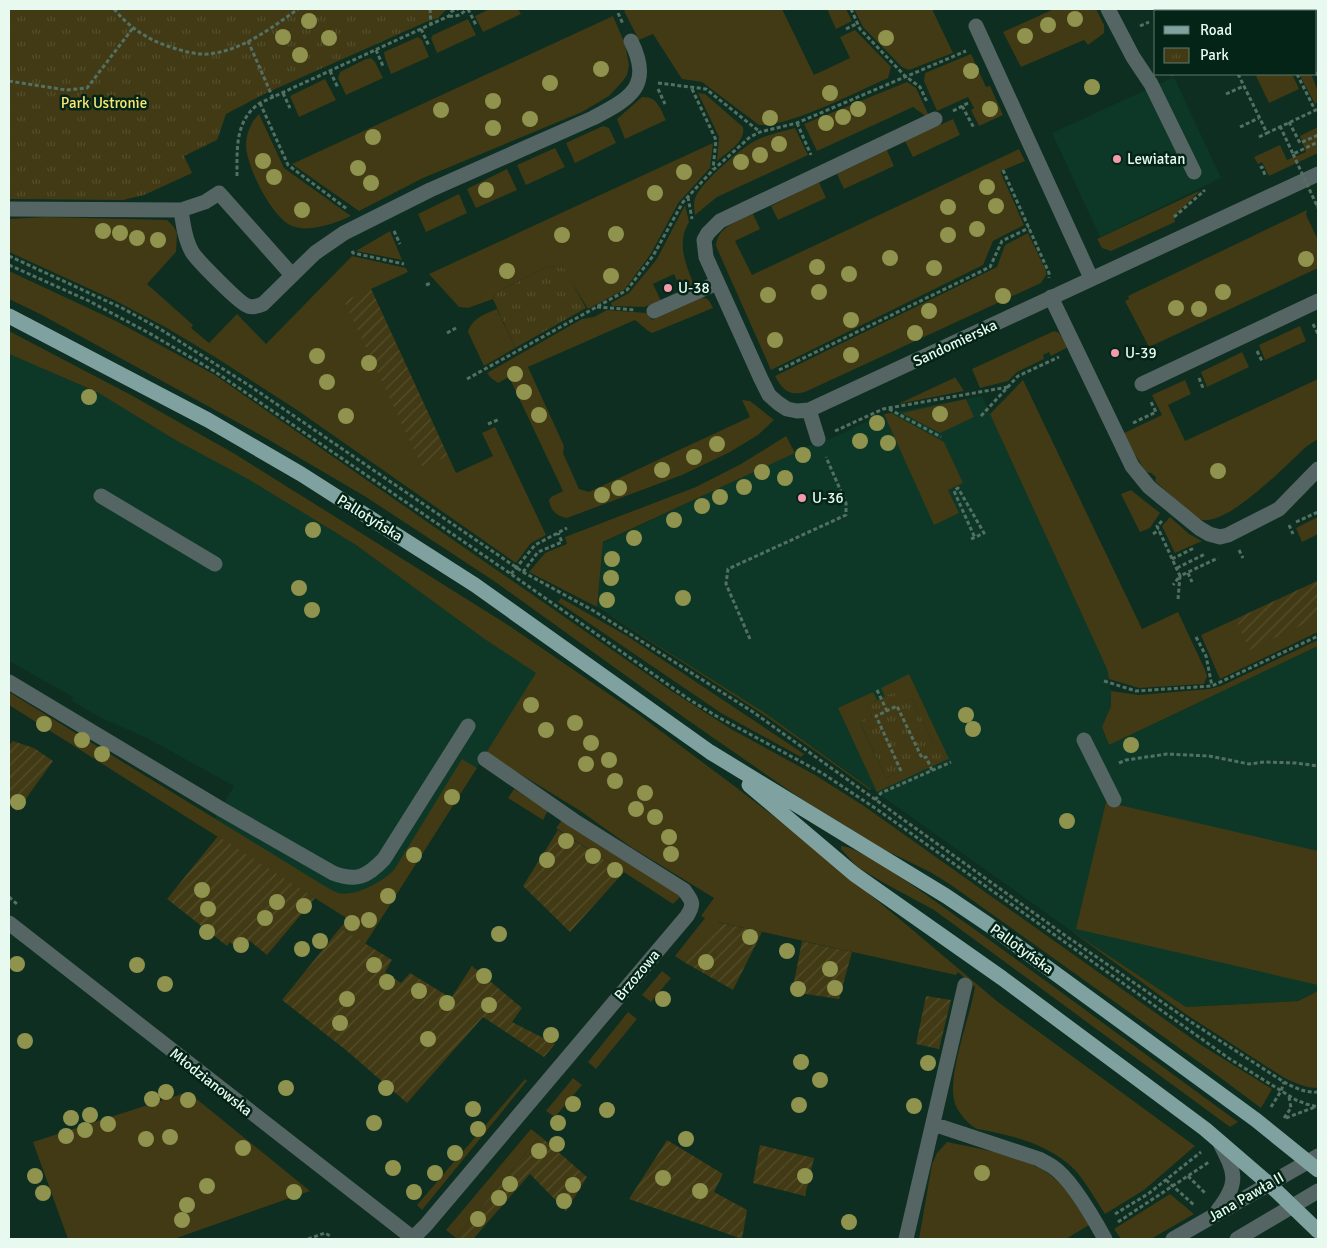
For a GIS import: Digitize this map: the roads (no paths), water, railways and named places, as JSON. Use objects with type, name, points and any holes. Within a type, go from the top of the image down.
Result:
[{"type":"main road","name":"Pallotyńska","points":[[9,316],[208,420],[301,474],[475,586],[710,752],[946,896],[1315,1162]]},
{"type":"main road","name":"Pallotyńska","points":[[710,752],[854,874],[1002,978],[1269,1184],[1318,1230]]},
{"type":"street","points":[[1108,9],[1129,50],[1152,84],[1194,172]]},
{"type":"street","points":[[976,26],[1091,278]]},
{"type":"street","points":[[181,210],[184,229],[193,253],[236,298],[247,306],[257,307],[263,304],[315,253],[344,234],[430,190],[614,107],[632,92],[640,80],[637,54],[631,41]]},
{"type":"street","points":[[818,439],[809,410],[797,411],[787,409],[769,395],[717,283],[704,248],[704,240],[720,221],[932,113]]},
{"type":"street","name":"Sandomierska","points":[[809,410],[950,346],[1050,290],[1091,278],[1318,174]]},
{"type":"street","points":[[9,209],[181,210],[205,202],[219,193],[292,275]]},
{"type":"street","points":[[654,311],[717,283]]},
{"type":"street","points":[[1050,290],[1125,452],[1141,478],[1149,488],[1199,528],[1209,534],[1220,537],[1228,535],[1279,509],[1318,469]]},
{"type":"street","points":[[1142,384],[1318,301]]},
{"type":"street","points":[[101,496],[215,564]]},
{"type":"street","points":[[9,682],[333,874],[352,879],[371,871],[384,859],[468,726]]},
{"type":"street","points":[[1084,740],[1114,800]]},
{"type":"street","name":"Brzozowa","points":[[413,1239],[688,916],[692,908],[692,902],[684,890],[573,820],[485,760]]},
{"type":"street","name":"Młodzianowska","points":[[9,923],[413,1239]]},
{"type":"street","points":[[906,1239],[965,985]]},
{"type":"street","points":[[933,1124],[1032,1157],[1053,1167],[1070,1185],[1101,1232]]},
{"type":"street","points":[[1210,1218],[1228,1197],[1234,1176],[1230,1162],[1222,1147]]},
{"type":"street","name":"Jana Pawła II","points":[[1174,1239],[1269,1184],[1315,1162]]},
{"type":"street","name":"Jana Pawła II","points":[[1237,1239],[1318,1190]]},
{"type":"place","name":"Lewiatan","points":[[1117,159]]},
{"type":"place","name":"U-38","points":[[668,288]]},
{"type":"place","name":"U-39","points":[[1115,353]]},
{"type":"place","name":"U-36","points":[[802,498]]},
{"type":"park label","name":"Park Ustronie","points":[[104,103]]}]
